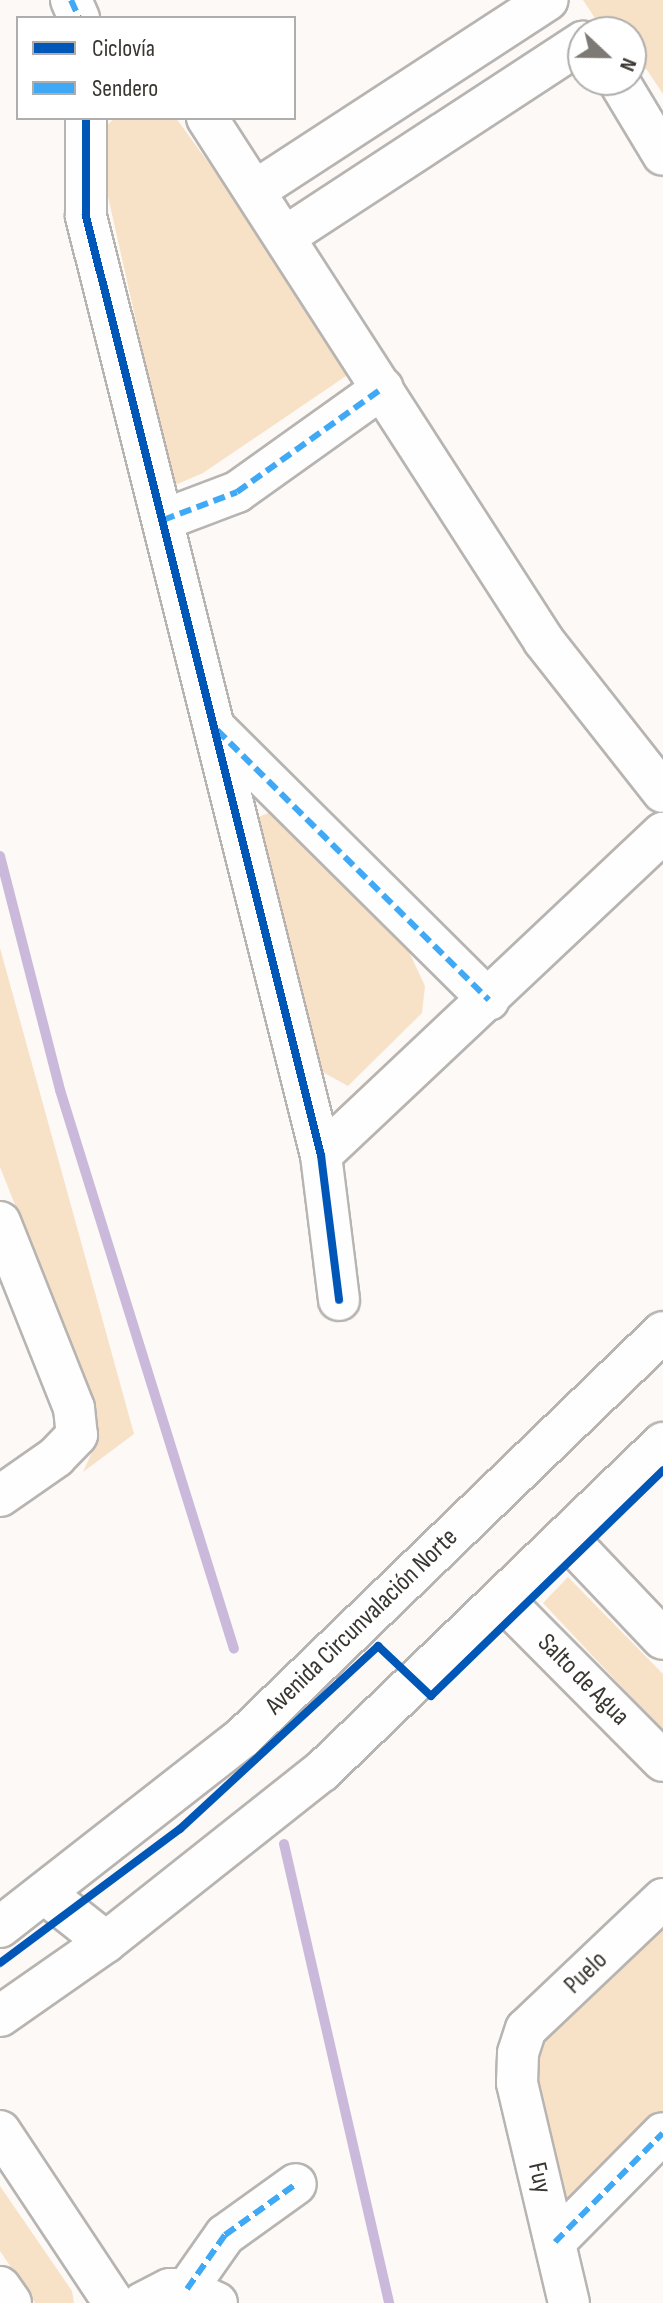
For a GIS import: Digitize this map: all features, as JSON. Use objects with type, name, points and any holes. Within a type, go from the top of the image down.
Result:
[{"type":"street","points":[[256,190],[548,0]]},
{"type":"street","points":[[286,236],[567,52]]},
{"type":"street","points":[[628,96],[663,155]]},
{"type":"street","points":[[86,120],[86,216],[321,1155],[339,1300]]},
{"type":"street","points":[[208,120],[286,236],[544,641],[663,792]]},
{"type":"street","points":[[163,520],[237,492],[383,388]]},
{"type":"street","points":[[217,730],[489,1000]]},
{"type":"street","points":[[321,1155],[663,833]]},
{"type":"street","points":[[0,1222],[74,1408],[77,1435],[56,1457],[0,1496]]},
{"type":"street","name":"Avenida Circunvalación Norte","points":[[0,1927],[243,1737],[663,1332]]},
{"type":"street","points":[[0,2016],[106,1942],[322,1771],[663,1443]]},
{"type":"street","points":[[567,1538],[663,1639]]},
{"type":"street","name":"Salto de Agua","points":[[502,1599],[663,1761]]},
{"type":"street","points":[[44,1893],[106,1942]]},
{"type":"street","name":"Puelo","points":[[518,2053],[526,2029],[663,1899]]},
{"type":"street","name":"Fuy","points":[[518,2053],[517,2083],[569,2303]]},
{"type":"street","points":[[0,2131],[114,2303]]},
{"type":"street","points":[[555,2242],[663,2133]]},
{"type":"street","points":[[142,2303],[170,2289],[202,2296],[212,2248],[296,2184]]},
{"type":"street","points":[[0,2287],[11,2303]]},
{"type":"shaded area","points":[[583,0],[663,0],[663,94],[647,70],[647,16],[594,16]]},
{"type":"shaded area","points":[[113,120],[177,120],[345,351],[349,374],[203,473],[173,486],[105,183],[107,125]]},
{"type":"shaded area","points":[[278,809],[402,937],[425,986],[422,1013],[348,1086],[319,1070],[256,818]]},
{"type":"shaded area","points":[[0,948],[134,1434],[83,1472],[98,1439],[96,1408],[0,1167]]},
{"type":"shaded area","points":[[568,1577],[663,1674],[663,1731],[543,1603]]},
{"type":"shaded area","points":[[663,1923],[663,2111],[568,2206],[535,2070],[536,2044]]},
{"type":"shaded area","points":[[0,2186],[72,2291],[74,2303],[35,2303],[0,2251]]},
{"type":"waterway","points":[[0,856],[60,1090],[234,1649]]},
{"type":"waterway","points":[[284,1844],[389,2303]]},
{"type":"marked path","points":[[71,0],[78,16]]},
{"type":"marked path","points":[[163,520],[237,492],[383,388]]},
{"type":"marked path","points":[[217,730],[489,1000]]},
{"type":"marked path","points":[[555,2242],[663,2133]]},
{"type":"marked path","points":[[187,2289],[225,2235],[296,2184]]},
{"type":"cycle path","points":[[86,120],[86,216],[321,1155],[339,1300]]},
{"type":"cycle path","points":[[0,1963],[180,1829],[378,1646],[431,1696],[663,1470]]}]
